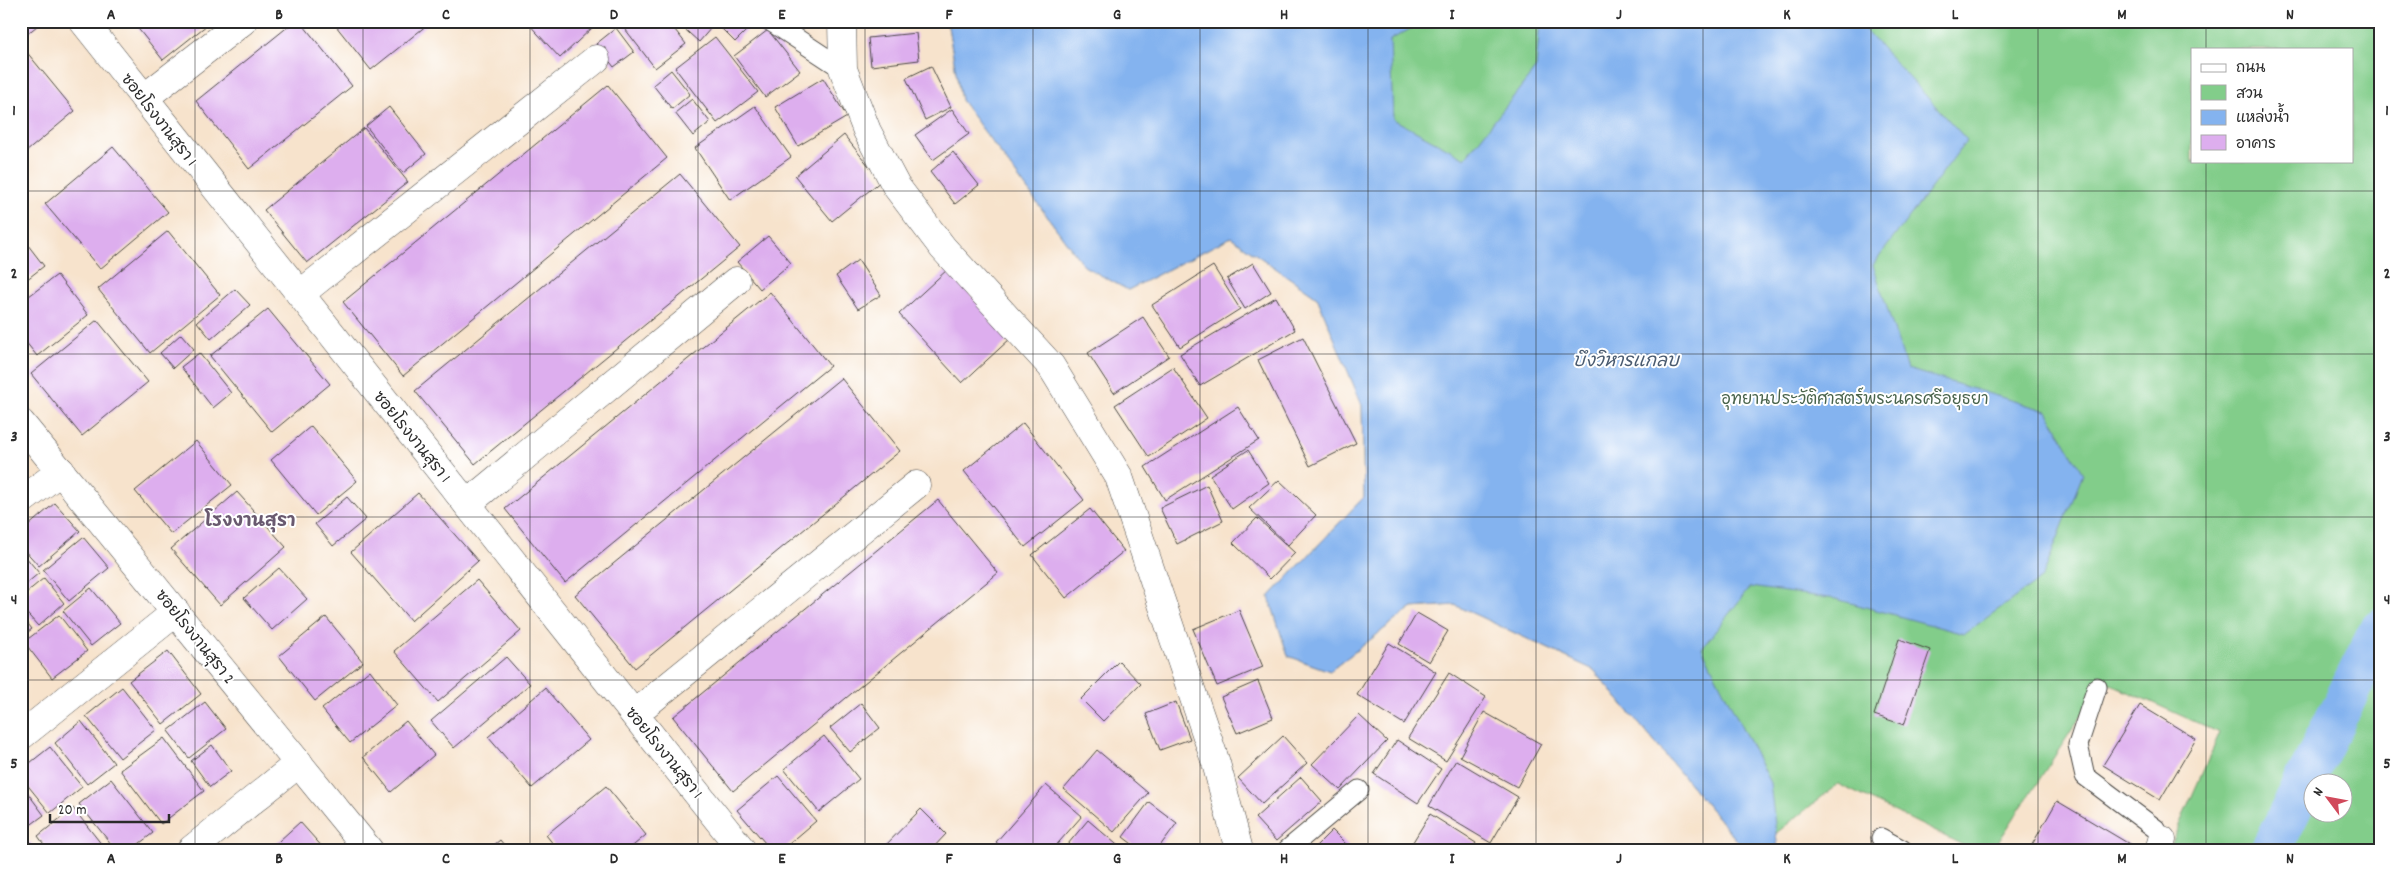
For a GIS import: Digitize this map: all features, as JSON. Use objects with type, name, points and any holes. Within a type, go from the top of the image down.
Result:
[{"type":"street","name":"ซอยโรงงานสุรา 1","points":[[83,21],[742,850]]},
{"type":"street","points":[[144,98],[244,21]]},
{"type":"street","points":[[842,21],[843,69],[867,131],[896,186],[943,248],[1051,366],[1119,477],[1216,763],[1239,850]]},
{"type":"street","points":[[300,294],[596,58]]},
{"type":"street","points":[[467,504],[736,281]]},
{"type":"street","name":"ซอยโรงงานสุรา 2","points":[[21,423],[369,850]]},
{"type":"street","points":[[21,501],[61,471]]},
{"type":"street","points":[[634,714],[916,485]]},
{"type":"street","points":[[21,736],[176,612]]},
{"type":"street","points":[[191,850],[299,763]]},
{"type":"lane","points":[[770,21],[843,69]]},
{"type":"lane","points":[[2097,686],[2078,745],[2085,776],[2156,828],[2160,845]]},
{"type":"lane","points":[[1287,850],[1360,790]]},
{"type":"lane","points":[[1881,838],[1903,850]]},
{"type":"green space","name":"อุทยานประวัติศาสตร์พระนครศรีอยุธยา","points":[[947,21],[2380,21],[2380,850],[2168,850],[2220,733],[2104,681],[1993,850],[1973,850],[1838,784],[1755,850],[1745,850],[1594,670],[1455,605],[1411,608],[1330,671],[1288,656],[1269,597],[1364,497],[1362,405],[1317,297],[1231,237],[1128,290],[1084,266],[961,100]]},
{"type":"water","name":"บึงวิหารแกลบ","points":[[947,21],[1425,21],[1390,40],[1393,119],[1465,158],[1536,68],[1540,21],[1857,21],[1967,140],[1873,265],[1907,369],[2047,411],[2083,474],[2042,578],[1964,634],[1836,599],[1750,587],[1702,648],[1770,783],[1778,850],[1745,850],[1594,670],[1455,605],[1411,608],[1330,671],[1288,656],[1269,597],[1364,497],[1362,405],[1317,297],[1231,237],[1128,290],[1084,266],[961,100]]},
{"type":"building","points":[[21,21],[43,21],[21,39]]},
{"type":"building","points":[[132,21],[212,21],[163,60]]},
{"type":"building","points":[[295,21],[300,21],[352,86],[249,169],[196,101]]},
{"type":"building","points":[[332,21],[432,21],[371,70]]},
{"type":"building","points":[[526,21],[588,21],[593,27],[560,58]]},
{"type":"building","points":[[627,21],[668,21],[686,44],[655,68],[622,25]]},
{"type":"building","points":[[681,21],[717,21],[699,42],[679,24]]},
{"type":"building","points":[[726,21],[756,21],[735,42],[720,27]]},
{"type":"building","points":[[878,21],[933,21],[933,25],[878,28]]},
{"type":"building","points":[[616,28],[634,52],[614,67],[596,44]]},
{"type":"building","points":[[768,30],[800,71],[765,97],[734,56]]},
{"type":"building","points":[[916,33],[919,60],[871,66],[868,38]]},
{"type":"building","points":[[715,37],[758,92],[717,123],[675,68]]},
{"type":"building","points":[[25,50],[75,111],[26,152],[21,147],[21,53]]},
{"type":"building","points":[[931,66],[951,107],[925,120],[906,78]]},
{"type":"building","points":[[671,70],[690,94],[672,109],[653,85]]},
{"type":"building","points":[[823,78],[847,117],[798,146],[775,107]]},
{"type":"building","points":[[608,85],[667,158],[403,376],[343,302]]},
{"type":"building","points":[[692,99],[710,122],[693,136],[675,113]]},
{"type":"building","points":[[755,106],[791,157],[730,200],[695,148]]},
{"type":"building","points":[[389,107],[426,154],[403,173],[366,126]]},
{"type":"building","points":[[952,109],[969,134],[933,160],[915,135]]},
{"type":"building","points":[[364,128],[408,182],[307,263],[264,210]]},
{"type":"building","points":[[844,135],[881,181],[832,221],[795,176]]},
{"type":"building","points":[[113,147],[168,212],[100,269],[45,204]]},
{"type":"building","points":[[953,152],[979,185],[955,204],[930,172]]},
{"type":"building","points":[[680,174],[740,247],[475,464],[415,391]]},
{"type":"building","points":[[168,231],[220,295],[150,353],[98,289]]},
{"type":"building","points":[[21,236],[44,266],[21,284]]},
{"type":"building","points":[[768,236],[791,263],[760,289],[737,262]]},
{"type":"building","points":[[858,260],[881,295],[858,309],[836,276]]},
{"type":"building","points":[[1253,263],[1271,292],[1245,309],[1227,279]]},
{"type":"building","points":[[1213,266],[1240,309],[1180,347],[1152,305]]},
{"type":"building","points":[[948,269],[1011,338],[962,383],[899,314]]},
{"type":"building","points":[[57,275],[88,315],[37,356],[21,336],[21,302]]},
{"type":"building","points":[[235,289],[250,305],[211,339],[197,322]]},
{"type":"building","points":[[770,292],[830,366],[565,583],[505,509]]},
{"type":"building","points":[[1276,297],[1295,330],[1200,386],[1180,354]]},
{"type":"building","points":[[268,309],[330,384],[272,432],[210,356]]},
{"type":"building","points":[[1143,317],[1169,356],[1114,393],[1088,353]]},
{"type":"building","points":[[97,320],[148,382],[82,436],[31,374]]},
{"type":"building","points":[[181,334],[194,349],[173,368],[160,353]]},
{"type":"building","points":[[1303,337],[1356,443],[1310,466],[1258,360]]},
{"type":"building","points":[[199,353],[231,393],[213,408],[181,367]]},
{"type":"building","points":[[1173,367],[1207,418],[1149,457],[1115,405]]},
{"type":"building","points":[[841,378],[900,451],[635,668],[575,595]]},
{"type":"building","points":[[1238,407],[1259,440],[1165,500],[1145,467]]},
{"type":"building","points":[[1023,423],[1084,500],[1025,547],[964,471]]},
{"type":"building","points":[[311,426],[357,481],[316,515],[271,460]]},
{"type":"building","points":[[196,441],[232,485],[171,534],[135,491]]},
{"type":"building","points":[[1248,450],[1269,483],[1232,509],[1210,475]]},
{"type":"building","points":[[1279,480],[1316,515],[1288,545],[1249,508]]},
{"type":"building","points":[[1207,485],[1223,521],[1177,544],[1160,508]]},
{"type":"building","points":[[237,492],[286,547],[220,605],[171,549]]},
{"type":"building","points":[[418,493],[478,561],[411,621],[351,552]]},
{"type":"building","points":[[347,497],[366,519],[333,546],[315,524]]},
{"type":"building","points":[[938,500],[998,573],[733,791],[673,717]]},
{"type":"building","points":[[55,503],[80,531],[39,566],[21,546],[21,532]]},
{"type":"building","points":[[1090,509],[1124,551],[1066,598],[1032,555]]},
{"type":"building","points":[[1257,518],[1295,553],[1270,579],[1233,543]]},
{"type":"building","points":[[83,537],[109,568],[69,601],[43,570]]},
{"type":"building","points":[[21,551],[39,573],[21,588]]},
{"type":"building","points":[[279,568],[307,599],[272,630],[244,598]]},
{"type":"building","points":[[44,578],[64,603],[38,626],[21,607],[21,597]]},
{"type":"building","points":[[477,580],[521,631],[438,702],[394,651]]},
{"type":"building","points":[[91,588],[120,623],[91,646],[63,611]]},
{"type":"building","points":[[1239,610],[1263,667],[1217,686],[1193,629]]},
{"type":"building","points":[[1417,613],[1448,631],[1429,662],[1399,644]]},
{"type":"building","points":[[21,615],[32,629],[21,637]]},
{"type":"building","points":[[59,615],[87,651],[52,678],[24,642]]},
{"type":"building","points":[[326,617],[363,662],[315,701],[279,656]]},
{"type":"building","points":[[1899,639],[1930,650],[1904,725],[1874,715]]},
{"type":"building","points":[[1389,643],[1436,672],[1404,724],[1357,695]]},
{"type":"building","points":[[168,651],[201,694],[163,724],[129,681]]},
{"type":"building","points":[[506,657],[530,684],[454,748],[431,721]]},
{"type":"building","points":[[1119,661],[1141,684],[1103,721],[1081,699]]},
{"type":"building","points":[[370,670],[397,705],[350,743],[322,709]]},
{"type":"building","points":[[1449,673],[1486,697],[1446,761],[1408,738]]},
{"type":"building","points":[[1258,681],[1273,718],[1237,733],[1221,697]]},
{"type":"building","points":[[122,687],[156,730],[120,758],[86,716]]},
{"type":"building","points":[[545,688],[589,740],[532,788],[488,737]]},
{"type":"building","points":[[205,702],[226,729],[189,758],[168,731]]},
{"type":"building","points":[[1176,702],[1190,739],[1160,750],[1146,714]]},
{"type":"building","points":[[861,703],[880,728],[850,752],[830,728]]},
{"type":"building","points":[[2140,705],[2196,739],[2160,800],[2103,765]]},
{"type":"building","points":[[1484,712],[1541,744],[1517,787],[1460,756]]},
{"type":"building","points":[[1359,715],[1387,741],[1340,790],[1312,764]]},
{"type":"building","points":[[81,721],[114,763],[87,784],[55,743]]},
{"type":"building","points":[[406,721],[434,755],[391,792],[363,757]]},
{"type":"building","points":[[824,736],[859,779],[819,812],[784,769]]},
{"type":"building","points":[[1283,736],[1307,763],[1262,804],[1238,778]]},
{"type":"building","points":[[164,738],[204,791],[161,824],[120,770]]},
{"type":"building","points":[[1397,740],[1441,769],[1418,803],[1374,774]]},
{"type":"building","points":[[212,745],[231,771],[210,787],[191,761]]},
{"type":"building","points":[[50,747],[82,787],[50,813],[21,777],[21,770]]},
{"type":"building","points":[[1097,750],[1148,793],[1114,832],[1064,789]]},
{"type":"building","points":[[1456,760],[1518,797],[1491,843],[1429,806]]},
{"type":"building","points":[[778,776],[816,821],[782,850],[771,850],[737,810]]},
{"type":"building","points":[[1301,777],[1322,801],[1276,841],[1255,818]]},
{"type":"building","points":[[111,779],[153,833],[131,850],[116,850],[79,804]]},
{"type":"building","points":[[21,784],[44,815],[21,832]]},
{"type":"building","points":[[1046,785],[1082,816],[1052,850],[1005,850],[996,842]]},
{"type":"building","points":[[606,786],[646,835],[628,850],[558,850],[546,835]]},
{"type":"building","points":[[2057,801],[2131,845],[2128,850],[2029,850]]},
{"type":"building","points":[[1149,802],[1177,823],[1157,850],[1140,850],[1123,837]]},
{"type":"building","points":[[73,808],[106,850],[48,850],[38,836]]},
{"type":"building","points":[[921,809],[946,834],[931,850],[881,850]]},
{"type":"building","points":[[1430,814],[1476,843],[1472,850],[1408,850]]},
{"type":"building","points":[[1088,820],[1123,850],[1063,850]]},
{"type":"building","points":[[300,822],[325,850],[269,850]]},
{"type":"building","points":[[1332,830],[1352,850],[1312,850]]},
{"type":"building","points":[[500,840],[508,850],[488,850]]},
{"type":"building","points":[[30,842],[37,850],[21,850],[21,849]]},
{"type":"waterway","points":[[2271,850],[2380,629]]},
{"type":"district","name":"โรงงานสุรา","points":[[250,520]]}]
